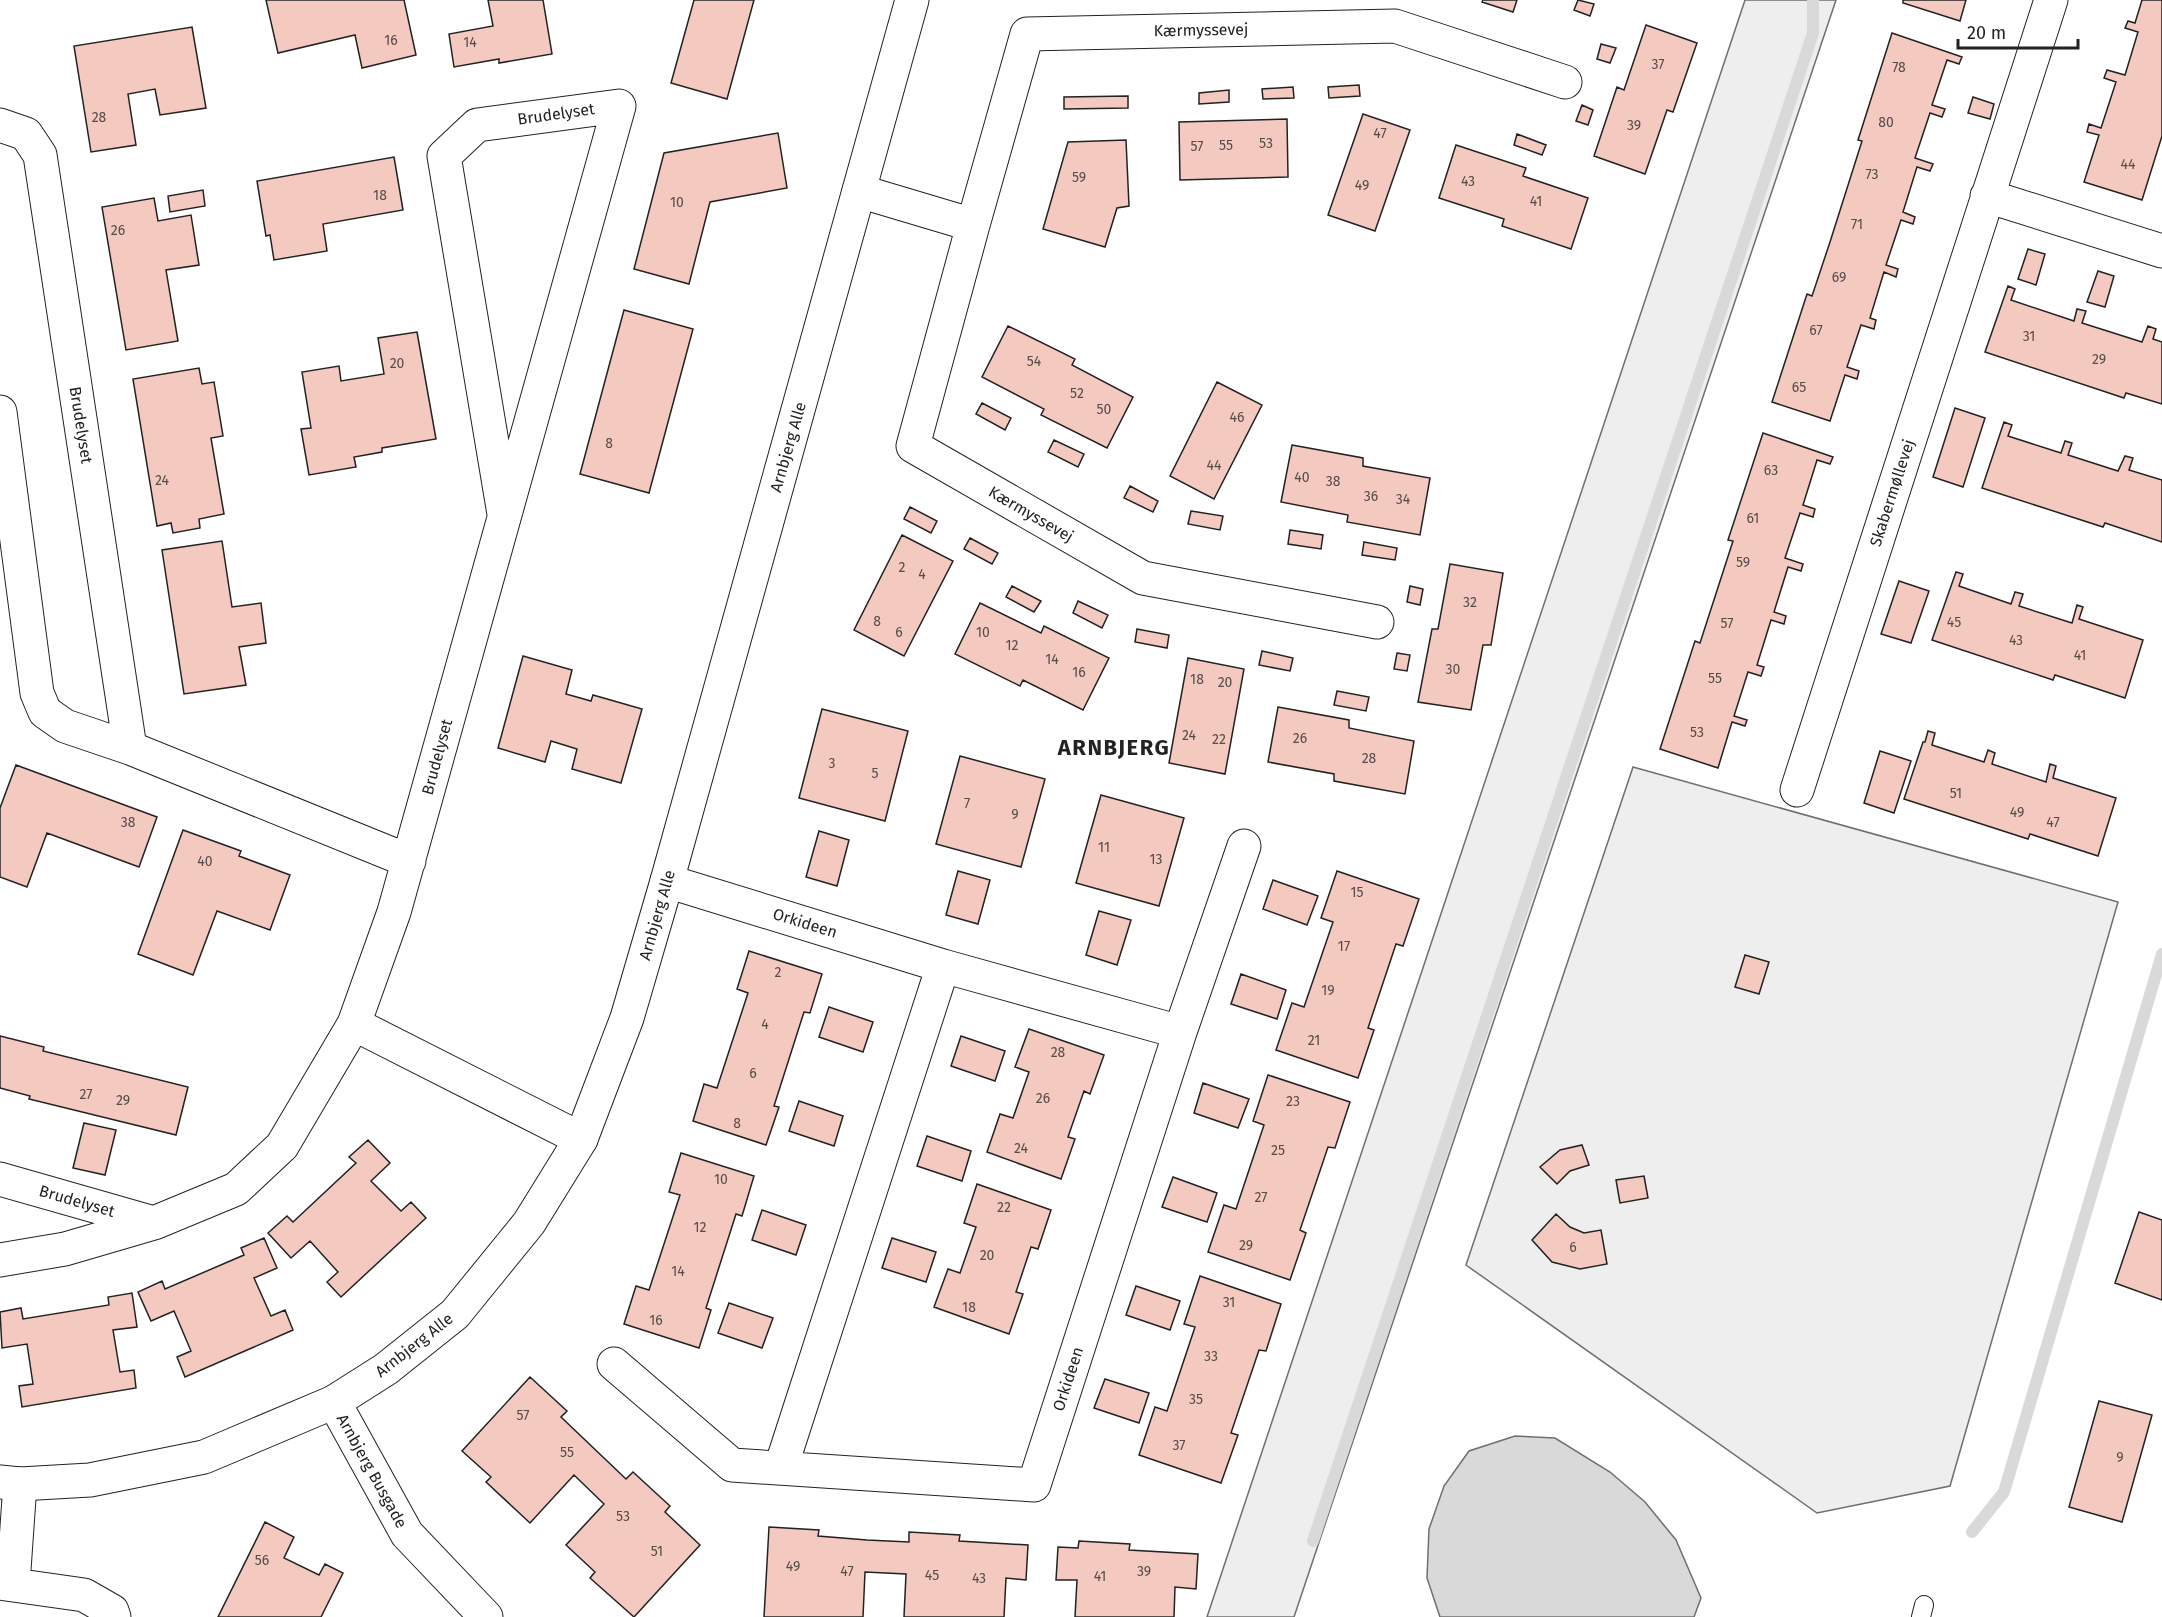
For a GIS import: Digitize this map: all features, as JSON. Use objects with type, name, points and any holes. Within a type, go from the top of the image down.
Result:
[{"type":"street","name":"Arnbjerg Alle","points":[[10,1483],[90,1480],[204,1457],[334,1402],[386,1369],[454,1314],[529,1223],[580,1138],[627,1018],[912,0]]},
{"type":"street","name":"Skabermøllevej","points":[[1797,790],[2051,0]]},
{"type":"street","name":"Kærmyssevej","points":[[1377,622],[1143,578],[913,446],[1027,34],[1395,26],[1565,82]]},
{"type":"street","name":"Brudelyset","points":[[0,1260],[65,1249],[154,1223],[236,1189],[282,1146],[354,1024],[394,912],[409,861],[619,105],[477,125],[444,156],[504,514]]},
{"type":"street","name":"Brudelyset","points":[[0,125],[26,134],[40,155],[130,748]]},
{"type":"street","points":[[859,191],[973,225]]},
{"type":"street","points":[[1988,196],[2162,251]]},
{"type":"street","points":[[0,412],[37,693],[45,712],[65,726],[130,748],[409,861]]},
{"type":"street","name":"Orkideen","points":[[614,1364],[732,1466],[781,1467],[1034,1485],[1180,1032],[1244,846]]},
{"type":"street","name":"Orkideen","points":[[667,881],[943,966],[1180,1032]]},
{"type":"street","points":[[781,1467],[943,966]]},
{"type":"street","points":[[354,1024],[580,1138]]},
{"type":"street","name":"Brudelyset","points":[[0,1179],[154,1223]]},
{"type":"street","name":"Arnbjerg Busgade","points":[[334,1402],[407,1534],[486,1617]]},
{"type":"street","points":[[10,1483],[7,1584],[84,1594],[112,1611],[114,1617]]},
{"type":"shaded area","points":[[1745,0],[1836,0],[1294,1617],[1207,1617]]},
{"type":"shaded area","points":[[1633,767],[2118,902],[1950,1486],[1817,1513],[1466,1265]]},
{"type":"shaded area","points":[[1515,1436],[1555,1438],[1610,1472],[1645,1502],[1676,1540],[1701,1598],[1694,1617],[1440,1617],[1427,1578],[1429,1529],[1444,1486],[1469,1451]]},
{"type":"building","points":[[266,0],[404,0],[416,55],[362,68],[355,35],[278,53]]},
{"type":"building","points":[[488,0],[543,0],[552,54],[499,63],[499,59],[454,67],[449,34],[493,26]]},
{"type":"building","points":[[694,0],[754,0],[727,99],[671,83]]},
{"type":"building","points":[[1483,0],[1517,0],[1513,12],[1482,2]]},
{"type":"building","points":[[1578,0],[1594,4],[1590,16],[1574,10]]},
{"type":"building","points":[[1903,0],[1966,0],[1960,21],[1903,3]]},
{"type":"building","points":[[2142,0],[2162,0],[2162,136],[2142,200],[2084,182],[2099,135],[2087,132],[2089,124],[2101,128],[2116,82],[2104,78],[2107,70],[2125,75],[2138,32],[2125,28],[2128,21],[2135,23]]},
{"type":"building","points":[[1646,25],[1697,43],[1673,112],[1667,110],[1645,174],[1594,156],[1617,87],[1624,90]]},
{"type":"building","points":[[192,27],[206,108],[160,115],[155,89],[128,94],[136,145],[91,152],[74,46]]},
{"type":"building","points":[[1892,33],[1962,57],[1959,64],[1947,60],[1932,105],[1945,109],[1942,117],[1930,113],[1915,158],[1933,164],[1930,171],[1917,167],[1903,212],[1915,217],[1913,224],[1901,220],[1886,265],[1898,269],[1896,277],[1884,272],[1870,318],[1876,320],[1874,329],[1861,325],[1847,367],[1859,371],[1857,379],[1845,375],[1830,421],[1772,402],[1807,294],[1812,296],[1830,242],[1862,141],[1858,140]]},
{"type":"building","points":[[1601,44],[1616,48],[1610,63],[1597,59]]},
{"type":"building","points":[[1359,85],[1360,96],[1329,98],[1328,87]]},
{"type":"building","points":[[1293,87],[1294,98],[1263,99],[1262,89]]},
{"type":"building","points":[[1229,90],[1229,102],[1199,104],[1199,93]]},
{"type":"building","points":[[1128,96],[1128,108],[1064,109],[1064,97]]},
{"type":"building","points":[[1973,97],[1994,104],[1990,119],[1968,113]]},
{"type":"building","points":[[1582,105],[1593,110],[1588,125],[1576,121]]},
{"type":"building","points":[[1363,114],[1410,130],[1375,231],[1328,215]]},
{"type":"building","points":[[1287,119],[1288,177],[1180,180],[1179,122]]},
{"type":"building","points":[[778,133],[787,188],[710,202],[689,284],[634,269],[664,153]]},
{"type":"building","points":[[1517,134],[1546,145],[1542,155],[1514,145]]},
{"type":"building","points":[[1126,140],[1129,206],[1117,208],[1105,247],[1043,229],[1068,142]]},
{"type":"building","points":[[1456,145],[1526,168],[1523,176],[1588,198],[1571,249],[1502,226],[1504,219],[1439,198]]},
{"type":"building","points":[[394,157],[403,210],[323,224],[327,251],[274,260],[270,235],[266,236],[257,181]]},
{"type":"building","points":[[203,190],[205,206],[170,212],[168,196]]},
{"type":"building","points":[[154,198],[158,221],[191,215],[199,265],[166,270],[178,341],[126,350],[102,207]]},
{"type":"building","points":[[2028,249],[2045,254],[2036,285],[2018,279]]},
{"type":"building","points":[[2098,271],[2114,276],[2105,307],[2087,302]]},
{"type":"building","points":[[2008,286],[2015,289],[2011,300],[2074,321],[2077,309],[2086,311],[2082,323],[2142,342],[2148,326],[2156,329],[2153,339],[2162,342],[2162,404],[2126,393],[2124,398],[1985,352]]},
{"type":"building","points":[[624,310],[693,329],[649,493],[580,474]]},
{"type":"building","points":[[1008,326],[1075,359],[1072,365],[1133,397],[1107,448],[1041,415],[1044,409],[982,377]]},
{"type":"building","points":[[417,332],[436,439],[382,448],[382,452],[354,457],[356,467],[309,475],[301,429],[311,428],[302,372],[339,366],[341,381],[384,374],[378,338]]},
{"type":"building","points":[[199,368],[202,384],[214,382],[223,436],[211,438],[224,514],[199,519],[200,528],[173,533],[171,523],[157,526],[133,379]]},
{"type":"building","points":[[1217,382],[1262,405],[1214,499],[1170,476]]},
{"type":"building","points":[[982,403],[1011,418],[1005,430],[976,414]]},
{"type":"building","points":[[1955,408],[1985,418],[1963,487],[1933,477]]},
{"type":"building","points":[[2004,422],[2012,425],[2008,436],[2061,453],[2065,441],[2072,443],[2068,455],[2118,471],[2125,456],[2133,458],[2129,470],[2162,480],[2162,542],[2105,523],[2103,527],[1982,488]]},
{"type":"building","points":[[1763,433],[1833,457],[1830,464],[1817,460],[1803,505],[1815,509],[1813,517],[1800,513],[1785,558],[1803,564],[1801,571],[1788,567],[1774,612],[1786,616],[1784,624],[1771,620],[1757,665],[1764,667],[1761,676],[1748,672],[1734,716],[1747,720],[1745,726],[1732,722],[1718,768],[1660,749],[1695,641],[1700,643],[1733,541],[1728,540]]},
{"type":"building","points":[[1054,440],[1084,454],[1078,467],[1048,452]]},
{"type":"building","points":[[1292,445],[1363,458],[1363,466],[1430,478],[1420,535],[1347,522],[1348,515],[1281,502]]},
{"type":"building","points":[[1130,486],[1158,501],[1153,512],[1124,498]]},
{"type":"building","points":[[910,507],[937,521],[931,533],[904,519]]},
{"type":"building","points":[[1191,511],[1223,516],[1220,530],[1188,524]]},
{"type":"building","points":[[1290,530],[1323,535],[1321,549],[1288,544]]},
{"type":"building","points":[[902,535],[953,561],[904,656],[854,630]]},
{"type":"building","points":[[970,538],[998,553],[992,564],[964,549]]},
{"type":"building","points":[[222,541],[232,607],[261,603],[266,643],[239,647],[246,685],[184,694],[162,550]]},
{"type":"building","points":[[1364,542],[1397,548],[1395,560],[1362,555]]},
{"type":"building","points":[[1450,564],[1503,573],[1491,645],[1483,645],[1471,710],[1418,702],[1432,629],[1438,629]]},
{"type":"building","points":[[1956,572],[1963,574],[1959,586],[2011,604],[2015,592],[2023,594],[2019,606],[2072,623],[2077,605],[2083,607],[2079,619],[2143,640],[2125,698],[2055,675],[2053,680],[1932,640]]},
{"type":"building","points":[[1899,581],[1929,591],[1911,643],[1881,634]]},
{"type":"building","points":[[1012,586],[1041,601],[1034,612],[1006,597]]},
{"type":"building","points":[[1410,586],[1423,589],[1420,605],[1407,602]]},
{"type":"building","points":[[1078,601],[1108,615],[1102,628],[1073,613]]},
{"type":"building","points":[[980,603],[1041,633],[1044,626],[1109,658],[1083,710],[1023,680],[1020,686],[955,654]]},
{"type":"building","points":[[1137,629],[1169,635],[1167,648],[1135,642]]},
{"type":"building","points":[[1262,651],[1293,658],[1290,671],[1259,665]]},
{"type":"building","points":[[1397,653],[1410,655],[1407,671],[1394,669]]},
{"type":"building","points":[[523,656],[572,670],[566,694],[591,701],[593,695],[642,709],[621,783],[572,769],[577,749],[551,741],[545,762],[498,748]]},
{"type":"building","points":[[1188,658],[1244,669],[1225,774],[1169,763]]},
{"type":"building","points":[[1337,691],[1369,697],[1366,711],[1334,705]]},
{"type":"building","points":[[1278,707],[1349,720],[1349,728],[1414,741],[1405,794],[1334,781],[1334,774],[1268,762]]},
{"type":"building","points":[[822,709],[908,731],[885,821],[799,798]]},
{"type":"building","points":[[1928,731],[1935,733],[1932,745],[1984,762],[1988,750],[1995,753],[1992,764],[2046,782],[2050,764],[2056,766],[2053,778],[2116,798],[2098,856],[2030,834],[2028,839],[1904,799]]},
{"type":"building","points":[[1880,751],[1911,761],[1894,813],[1864,803]]},
{"type":"building","points":[[960,756],[1045,779],[1021,867],[936,844]]},
{"type":"building","points":[[16,765],[157,817],[139,867],[47,833],[27,887],[0,877],[0,808]]},
{"type":"building","points":[[1101,795],[1184,818],[1159,906],[1076,883]]},
{"type":"building","points":[[183,830],[241,851],[239,856],[290,875],[270,930],[217,911],[193,975],[138,954]]},
{"type":"building","points":[[819,831],[849,840],[837,886],[806,877]]},
{"type":"building","points":[[958,871],[990,880],[978,924],[946,915]]},
{"type":"building","points":[[1337,871],[1419,899],[1403,946],[1396,944],[1368,1028],[1374,1030],[1358,1078],[1276,1050],[1292,1003],[1304,1007],[1333,922],[1321,918]]},
{"type":"building","points":[[1273,880],[1318,896],[1307,925],[1263,909]]},
{"type":"building","points":[[1099,911],[1131,920],[1117,965],[1086,955]]},
{"type":"building","points":[[749,951],[822,974],[810,1013],[804,1012],[774,1106],[779,1107],[766,1145],[693,1121],[704,1084],[717,1088],[748,993],[737,989]]},
{"type":"building","points":[[1745,955],[1769,962],[1759,994],[1735,987]]},
{"type":"building","points":[[1241,974],[1286,990],[1277,1019],[1231,1004]]},
{"type":"building","points":[[829,1007],[873,1022],[863,1052],[819,1037]]},
{"type":"building","points":[[1029,1029],[1104,1055],[1090,1094],[1084,1091],[1068,1137],[1075,1139],[1061,1179],[987,1152],[1000,1114],[1013,1118],[1029,1072],[1015,1067]]},
{"type":"building","points":[[0,1036],[44,1047],[43,1051],[188,1087],[176,1135],[29,1099],[30,1096],[0,1088]]},
{"type":"building","points":[[961,1036],[1005,1051],[995,1081],[951,1066]]},
{"type":"building","points":[[1268,1075],[1350,1102],[1335,1148],[1328,1147],[1300,1230],[1306,1233],[1290,1280],[1208,1252],[1224,1205],[1236,1209],[1264,1125],[1253,1121]]},
{"type":"building","points":[[1203,1083],[1249,1099],[1238,1128],[1194,1113]]},
{"type":"building","points":[[799,1101],[843,1116],[834,1146],[789,1131]]},
{"type":"building","points":[[84,1123],[116,1130],[105,1175],[73,1168]]},
{"type":"building","points":[[927,1136],[971,1151],[962,1181],[917,1166]]},
{"type":"building","points":[[368,1140],[390,1163],[371,1181],[401,1211],[411,1202],[426,1218],[341,1297],[327,1282],[338,1272],[310,1241],[291,1258],[268,1233],[287,1216],[293,1222],[356,1163],[349,1157]]},
{"type":"building","points":[[1582,1145],[1589,1165],[1570,1171],[1557,1184],[1540,1167],[1560,1150]]},
{"type":"building","points":[[681,1153],[754,1176],[742,1216],[736,1214],[706,1308],[711,1310],[699,1348],[624,1324],[636,1286],[649,1290],[680,1195],[669,1192]]},
{"type":"building","points":[[1644,1176],[1648,1198],[1620,1203],[1616,1180]]},
{"type":"building","points":[[1173,1177],[1217,1193],[1207,1222],[1162,1207]]},
{"type":"building","points":[[977,1184],[1051,1210],[1038,1249],[1031,1247],[1016,1292],[1023,1294],[1009,1334],[934,1307],[948,1269],[960,1273],[976,1227],[964,1223]]},
{"type":"building","points":[[762,1210],[806,1225],[796,1255],[752,1240]]},
{"type":"building","points":[[2139,1212],[2162,1220],[2162,1300],[2115,1283]]},
{"type":"building","points":[[1556,1214],[1570,1227],[1584,1233],[1601,1230],[1607,1264],[1580,1269],[1552,1262],[1532,1240]]},
{"type":"building","points":[[264,1238],[277,1268],[254,1278],[271,1316],[285,1310],[293,1330],[185,1377],[177,1357],[191,1351],[174,1311],[151,1321],[138,1292],[162,1281],[165,1289],[244,1255],[241,1248]]},
{"type":"building","points":[[892,1238],[936,1252],[926,1282],[882,1268]]},
{"type":"building","points":[[1200,1276],[1281,1304],[1266,1351],[1259,1350],[1231,1433],[1238,1435],[1221,1483],[1139,1455],[1155,1407],[1167,1411],[1195,1327],[1184,1324]]},
{"type":"building","points":[[1136,1286],[1180,1301],[1170,1330],[1126,1315]]},
{"type":"building","points":[[132,1293],[137,1327],[113,1330],[120,1372],[134,1370],[136,1388],[22,1407],[19,1386],[33,1384],[27,1344],[2,1348],[0,1312],[21,1308],[23,1319],[109,1305],[108,1297]]},
{"type":"building","points":[[729,1303],[773,1318],[762,1348],[718,1333]]},
{"type":"building","points":[[530,1377],[567,1411],[561,1417],[626,1479],[633,1472],[670,1506],[665,1512],[700,1545],[634,1617],[590,1578],[595,1572],[566,1545],[604,1504],[574,1475],[530,1523],[486,1482],[491,1477],[462,1451]]},
{"type":"building","points":[[1105,1379],[1149,1393],[1139,1423],[1094,1408]]},
{"type":"building","points":[[2099,1401],[2152,1415],[2122,1522],[2069,1507]]},
{"type":"building","points":[[265,1522],[294,1537],[284,1558],[319,1575],[325,1564],[343,1573],[321,1617],[218,1617]]},
{"type":"building","points":[[769,1527],[819,1530],[818,1536],[867,1540],[909,1542],[909,1532],[960,1535],[959,1541],[1028,1545],[1026,1580],[1006,1578],[1004,1617],[904,1617],[906,1574],[865,1572],[863,1617],[764,1617]]},
{"type":"building","points":[[1079,1541],[1130,1544],[1129,1550],[1198,1554],[1196,1589],[1175,1587],[1174,1617],[1075,1617],[1077,1580],[1056,1580],[1058,1547],[1078,1548]]},
{"type":"waterway","points":[[1313,1541],[1813,33],[1813,0]]},
{"type":"waterway","points":[[1972,1532],[2004,1492],[2162,954]]},
{"type":"district","name":"ARNBJERG","points":[[1114,747]]}]
